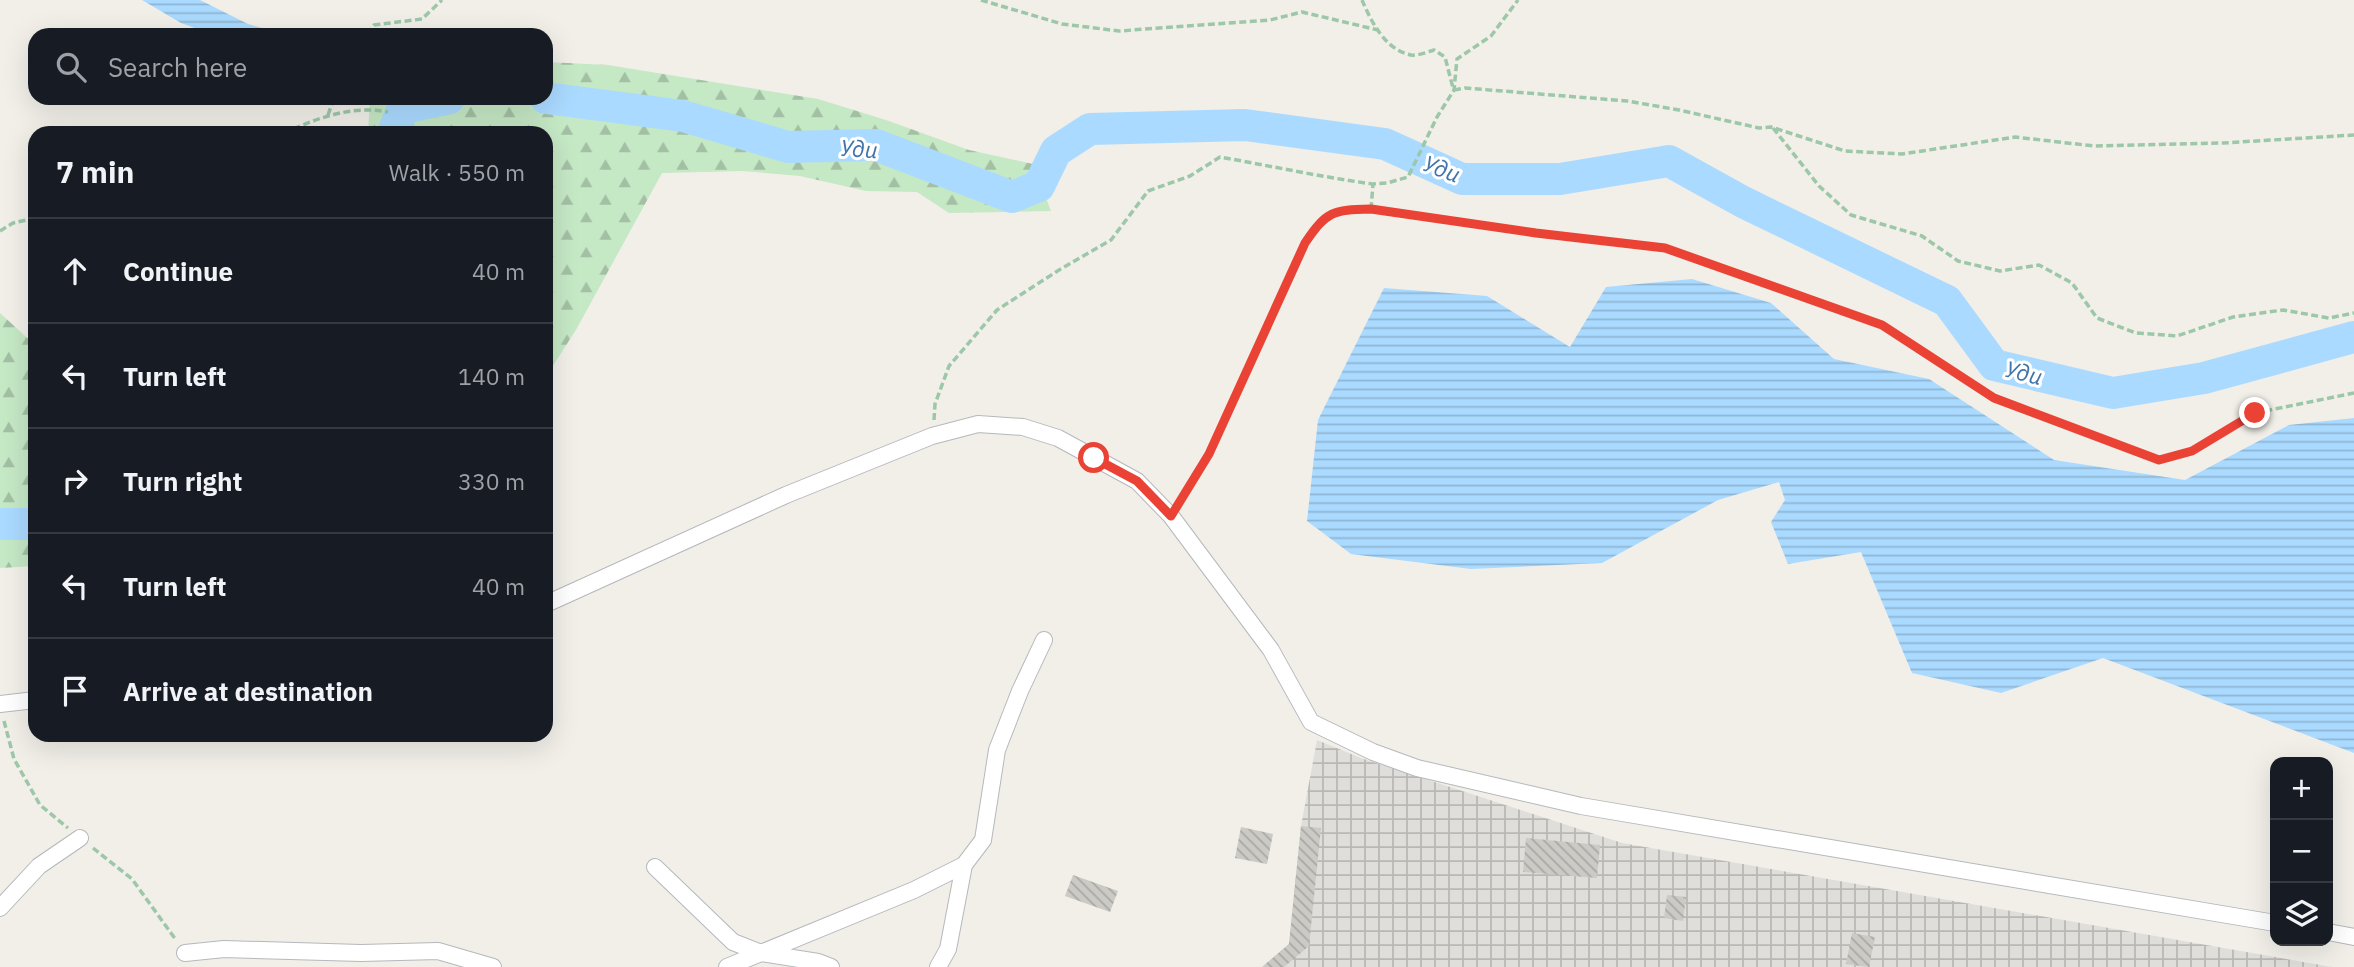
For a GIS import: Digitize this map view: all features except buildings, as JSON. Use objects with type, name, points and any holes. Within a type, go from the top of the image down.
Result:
[{"type":"street","points":[[553,601],[786,495],[932,436],[978,424],[1023,427],[1058,438],[1137,481],[1171,516],[1271,650],[1311,722],[1373,752],[1417,768],[1581,806],[2270,922]]},
{"type":"street","points":[[727,967],[914,890],[964,865],[983,840],[997,750],[1044,640]]},
{"type":"street","points":[[0,704],[28,701]]},
{"type":"street","points":[[0,908],[39,866],[80,838]]},
{"type":"street","points":[[938,967],[948,949],[964,865]]},
{"type":"street","points":[[654,867],[733,942],[761,953],[818,962],[831,967]]},
{"type":"street","points":[[2333,933],[2354,937]]},
{"type":"street","points":[[185,953],[225,949],[361,953],[438,951],[493,967]]},
{"type":"path","points":[[372,28],[374,25],[422,19],[442,0]]},
{"type":"path","points":[[981,0],[1062,24],[1119,31],[1270,20],[1302,12],[1378,30]]},
{"type":"path","points":[[1362,0],[1378,30],[1397,48],[1412,55],[1434,50],[1445,57],[1454,90]]},
{"type":"path","points":[[932,436],[935,404],[949,366],[997,310],[1111,240],[1148,191],[1189,176],[1220,157],[1316,177],[1373,184],[1408,177],[1437,117],[1454,90],[1457,59],[1491,36],[1518,0]]},
{"type":"path","points":[[1454,90],[1465,88],[1627,101],[1759,128],[1771,127],[1845,151],[1902,154],[2015,137],[2094,146],[2223,143],[2354,135]]},
{"type":"path","points":[[328,115],[332,105]]},
{"type":"path","points":[[301,126],[328,115],[369,108],[388,113]]},
{"type":"path","points":[[1771,127],[1819,186],[1851,215],[1923,236],[1958,261],[2000,271],[2039,265],[2072,284],[2097,318],[2136,332],[2177,336],[2233,317],[2283,310],[2329,318],[2354,313]]},
{"type":"path","points":[[1371,209],[1373,184]]},
{"type":"path","points":[[1171,516],[1209,454],[1305,243],[1318,224],[1330,214],[1347,209],[1371,209],[1665,248],[1882,325],[1994,398],[2159,460],[2192,451],[2255,413],[2354,393]]},
{"type":"path","points":[[0,231],[13,223],[28,220]]},
{"type":"shaded area","points":[[1317,740],[1361,758],[1622,843],[2332,967],[1262,967],[1289,944],[1301,826]]},
{"type":"green space","points":[[553,62],[608,65],[818,99],[969,150],[1033,164],[1051,211],[949,213],[917,192],[866,191],[800,176],[743,171],[662,173],[577,328],[553,366],[553,126],[368,126],[370,105],[553,105]]},
{"type":"green space","points":[[0,313],[28,339],[28,566],[0,568]]},
{"type":"water","points":[[142,0],[200,0],[248,24],[262,28],[195,28]]},
{"type":"water","points":[[1692,279],[1771,303],[1834,359],[1929,379],[2054,460],[2185,480],[2289,425],[2354,418],[2354,753],[2103,658],[2001,693],[1912,673],[1861,552],[1788,564],[1771,522],[1785,500],[1779,482],[1718,500],[1602,563],[1471,569],[1351,554],[1307,521],[1318,420],[1384,288],[1487,296],[1570,347],[1606,287]]},
{"type":"waterway","name":"Уди","points":[[553,99],[683,116],[788,147],[876,145],[1012,197],[1039,186],[1056,151],[1090,129],[1245,125],[1385,144],[1462,179],[1560,179],[1669,161],[1743,202],[1947,301],[1994,365],[2113,393],[2204,378],[2354,337]]},
{"type":"waterway","points":[[400,105],[403,108]]},
{"type":"waterway","name":"Уди","points":[[396,126],[403,108],[417,105]]},
{"type":"waterway","name":"Уди","points":[[0,524],[28,524]]},
{"type":"route","points":[[1094,458],[1137,481],[1171,516],[1209,454],[1305,243],[1318,224],[1330,214],[1347,209],[1371,209],[1665,248],[1882,325],[1994,398],[2159,460],[2192,451],[2255,413]]}]
